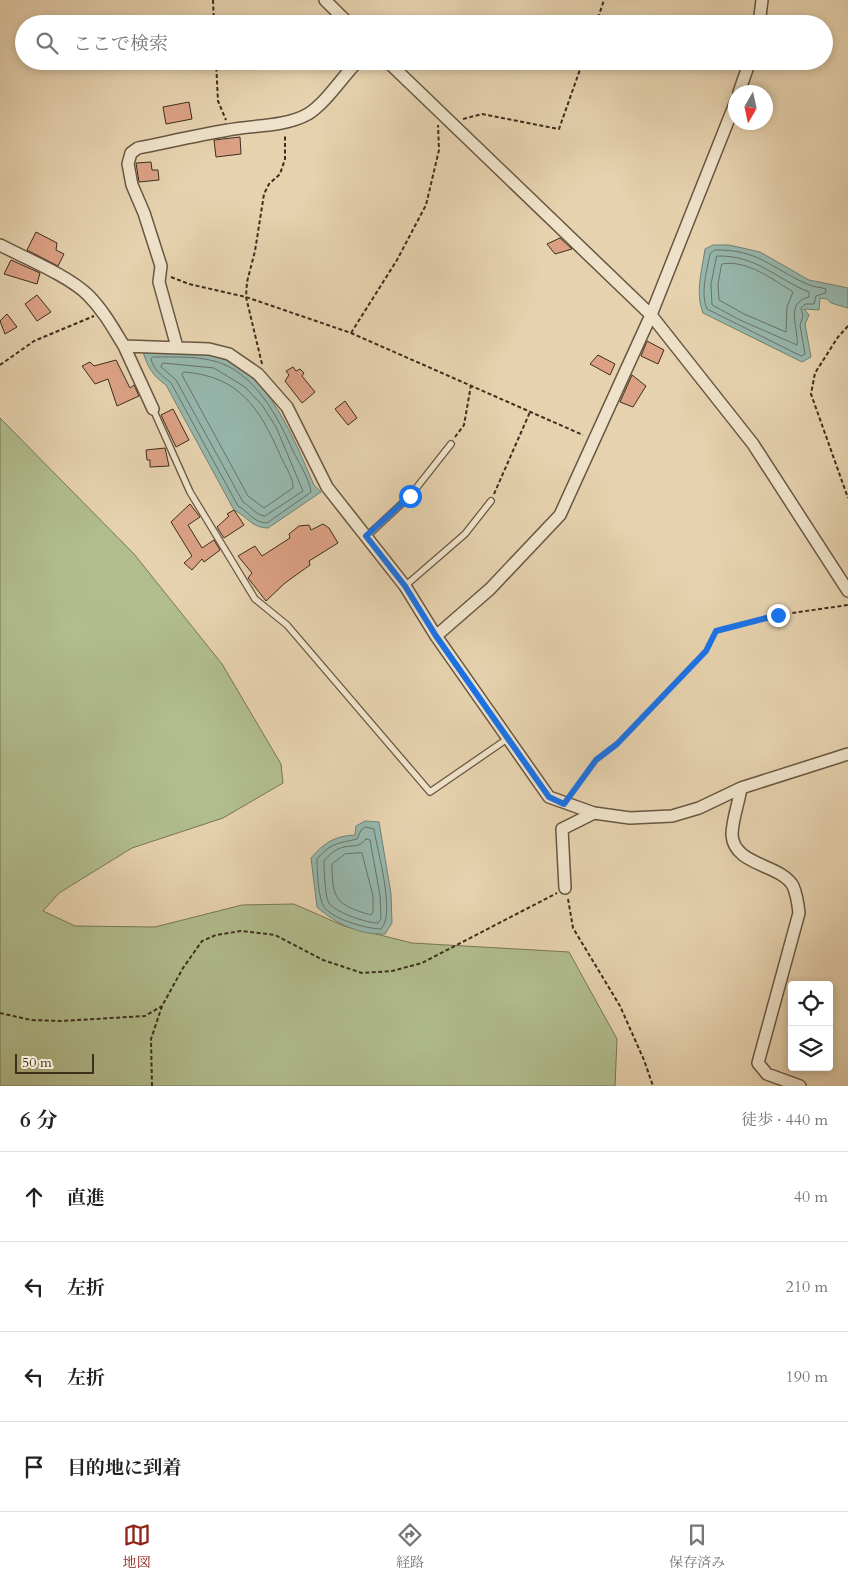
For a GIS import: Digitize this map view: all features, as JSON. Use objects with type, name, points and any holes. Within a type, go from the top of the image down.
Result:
[{"type":"street","points":[[325,0],[340,15]]},
{"type":"street","points":[[760,15],[762,0]]},
{"type":"street","points":[[177,347],[159,282],[161,266],[144,213],[132,185],[128,164],[131,152],[138,148],[229,129],[285,122],[306,115],[322,104],[337,83],[349,70]]},
{"type":"street","points":[[396,70],[651,315],[753,444],[848,591]]},
{"type":"street","points":[[741,85],[747,70]]},
{"type":"street","points":[[436,636],[490,589],[560,515],[651,315],[728,121]]},
{"type":"street","points":[[0,245],[87,294],[103,312],[124,346],[152,409]]},
{"type":"street","points":[[124,346],[209,349],[229,354],[258,374],[287,407],[327,487],[405,586],[436,636],[549,797],[594,814],[630,818],[672,816],[699,808],[741,788],[848,754]]},
{"type":"street","points":[[741,788],[732,835],[736,845],[744,854],[761,866],[781,874],[792,884],[797,898],[798,913],[758,1063],[767,1074],[800,1086]]},
{"type":"street","points":[[565,888],[562,829],[594,814]]},
{"type":"lane","points":[[152,409],[190,492],[255,598],[287,625],[430,792],[507,739]]},
{"type":"lane","points":[[366,536],[410,496],[451,444]]},
{"type":"lane","points":[[405,586],[465,534],[491,501]]},
{"type":"path","points":[[213,0],[214,15]]},
{"type":"path","points":[[599,15],[604,0]]},
{"type":"path","points":[[216,70],[218,101],[229,129]]},
{"type":"path","points":[[451,122],[482,114],[559,129],[580,70]]},
{"type":"path","points":[[351,333],[397,260],[426,205],[439,150],[438,111]]},
{"type":"path","points":[[267,370],[262,363],[246,297],[246,282],[255,251],[264,194],[269,184],[280,174],[285,159],[285,122]]},
{"type":"path","points":[[160,273],[189,284],[246,297],[351,333],[595,440]]},
{"type":"path","points":[[0,365],[34,341],[103,312]]},
{"type":"path","points":[[848,326],[838,337],[815,373],[811,394],[848,498]]},
{"type":"path","points":[[451,444],[464,425],[471,385]]},
{"type":"path","points":[[491,501],[530,412]]},
{"type":"path","points":[[564,804],[596,760],[617,744],[706,651],[716,631],[778,615],[848,605]]},
{"type":"path","points":[[152,1086],[152,1039],[162,1006],[183,968],[202,941],[216,935],[241,931],[274,936],[323,960],[362,973],[392,971],[422,963],[565,888],[573,928],[620,1006],[644,1060],[653,1086]]},
{"type":"path","points":[[0,1013],[32,1020],[62,1021],[145,1016],[162,1006]]},
{"type":"green space","points":[[0,418],[134,554],[222,664],[281,764],[283,783],[223,818],[132,848],[59,893],[43,911],[75,926],[155,927],[242,905],[294,904],[344,926],[412,943],[569,952],[617,1039],[615,1086],[0,1086]]},
{"type":"water","points":[[713,245],[729,245],[760,252],[809,280],[848,288],[848,308],[820,298],[819,310],[804,309],[809,315],[805,324],[811,357],[802,362],[703,313],[699,289],[701,273],[705,249]]},
{"type":"water","points":[[143,352],[190,353],[217,357],[235,365],[251,377],[277,409],[298,448],[314,485],[321,492],[268,528],[254,524],[234,510],[166,385],[152,371]]},
{"type":"water","points":[[365,821],[379,822],[391,894],[392,923],[385,934],[366,933],[349,927],[332,919],[317,907],[311,858],[330,841],[355,835],[356,826]]},
{"type":"building","points":[[189,102],[192,119],[166,124],[163,107]]},
{"type":"building","points":[[240,137],[241,154],[216,157],[214,140]]},
{"type":"building","points":[[151,162],[152,170],[158,170],[159,180],[139,182],[136,163]]},
{"type":"building","points":[[36,232],[57,243],[56,250],[64,254],[58,266],[27,250]]},
{"type":"building","points":[[560,238],[572,249],[555,254],[547,244]]},
{"type":"building","points":[[11,260],[40,273],[37,284],[4,274]]},
{"type":"building","points":[[37,295],[51,312],[37,321],[25,304]]},
{"type":"building","points":[[7,314],[17,327],[5,334],[0,321]]},
{"type":"building","points":[[647,341],[664,350],[658,364],[641,356]]},
{"type":"building","points":[[598,355],[615,364],[610,375],[590,364]]},
{"type":"building","points":[[116,360],[130,388],[134,385],[139,396],[117,406],[108,379],[95,384],[82,366],[90,362],[94,366]]},
{"type":"building","points":[[293,367],[296,371],[300,369],[304,373],[302,376],[315,392],[302,403],[285,381],[289,375],[286,371]]},
{"type":"building","points":[[632,375],[646,386],[633,407],[620,402]]},
{"type":"building","points":[[345,401],[357,418],[348,425],[335,409]]},
{"type":"building","points":[[173,409],[189,440],[176,447],[161,415]]},
{"type":"building","points":[[165,448],[169,466],[150,467],[150,460],[147,460],[146,450]]},
{"type":"building","points":[[190,504],[200,517],[188,525],[202,548],[214,540],[220,550],[204,562],[202,559],[192,570],[184,563],[192,556],[171,522]]},
{"type":"building","points":[[234,510],[244,525],[224,538],[217,527],[229,516],[227,514]]},
{"type":"building","points":[[323,524],[329,528],[338,543],[309,561],[310,565],[285,583],[266,601],[248,578],[252,573],[238,556],[255,546],[262,556],[290,538],[289,534],[299,526],[309,525],[311,530]]},
{"type":"route","points":[[410,496],[366,536],[405,586],[436,636],[549,797],[564,804],[596,760],[617,744],[706,651],[716,631],[778,615]]}]
